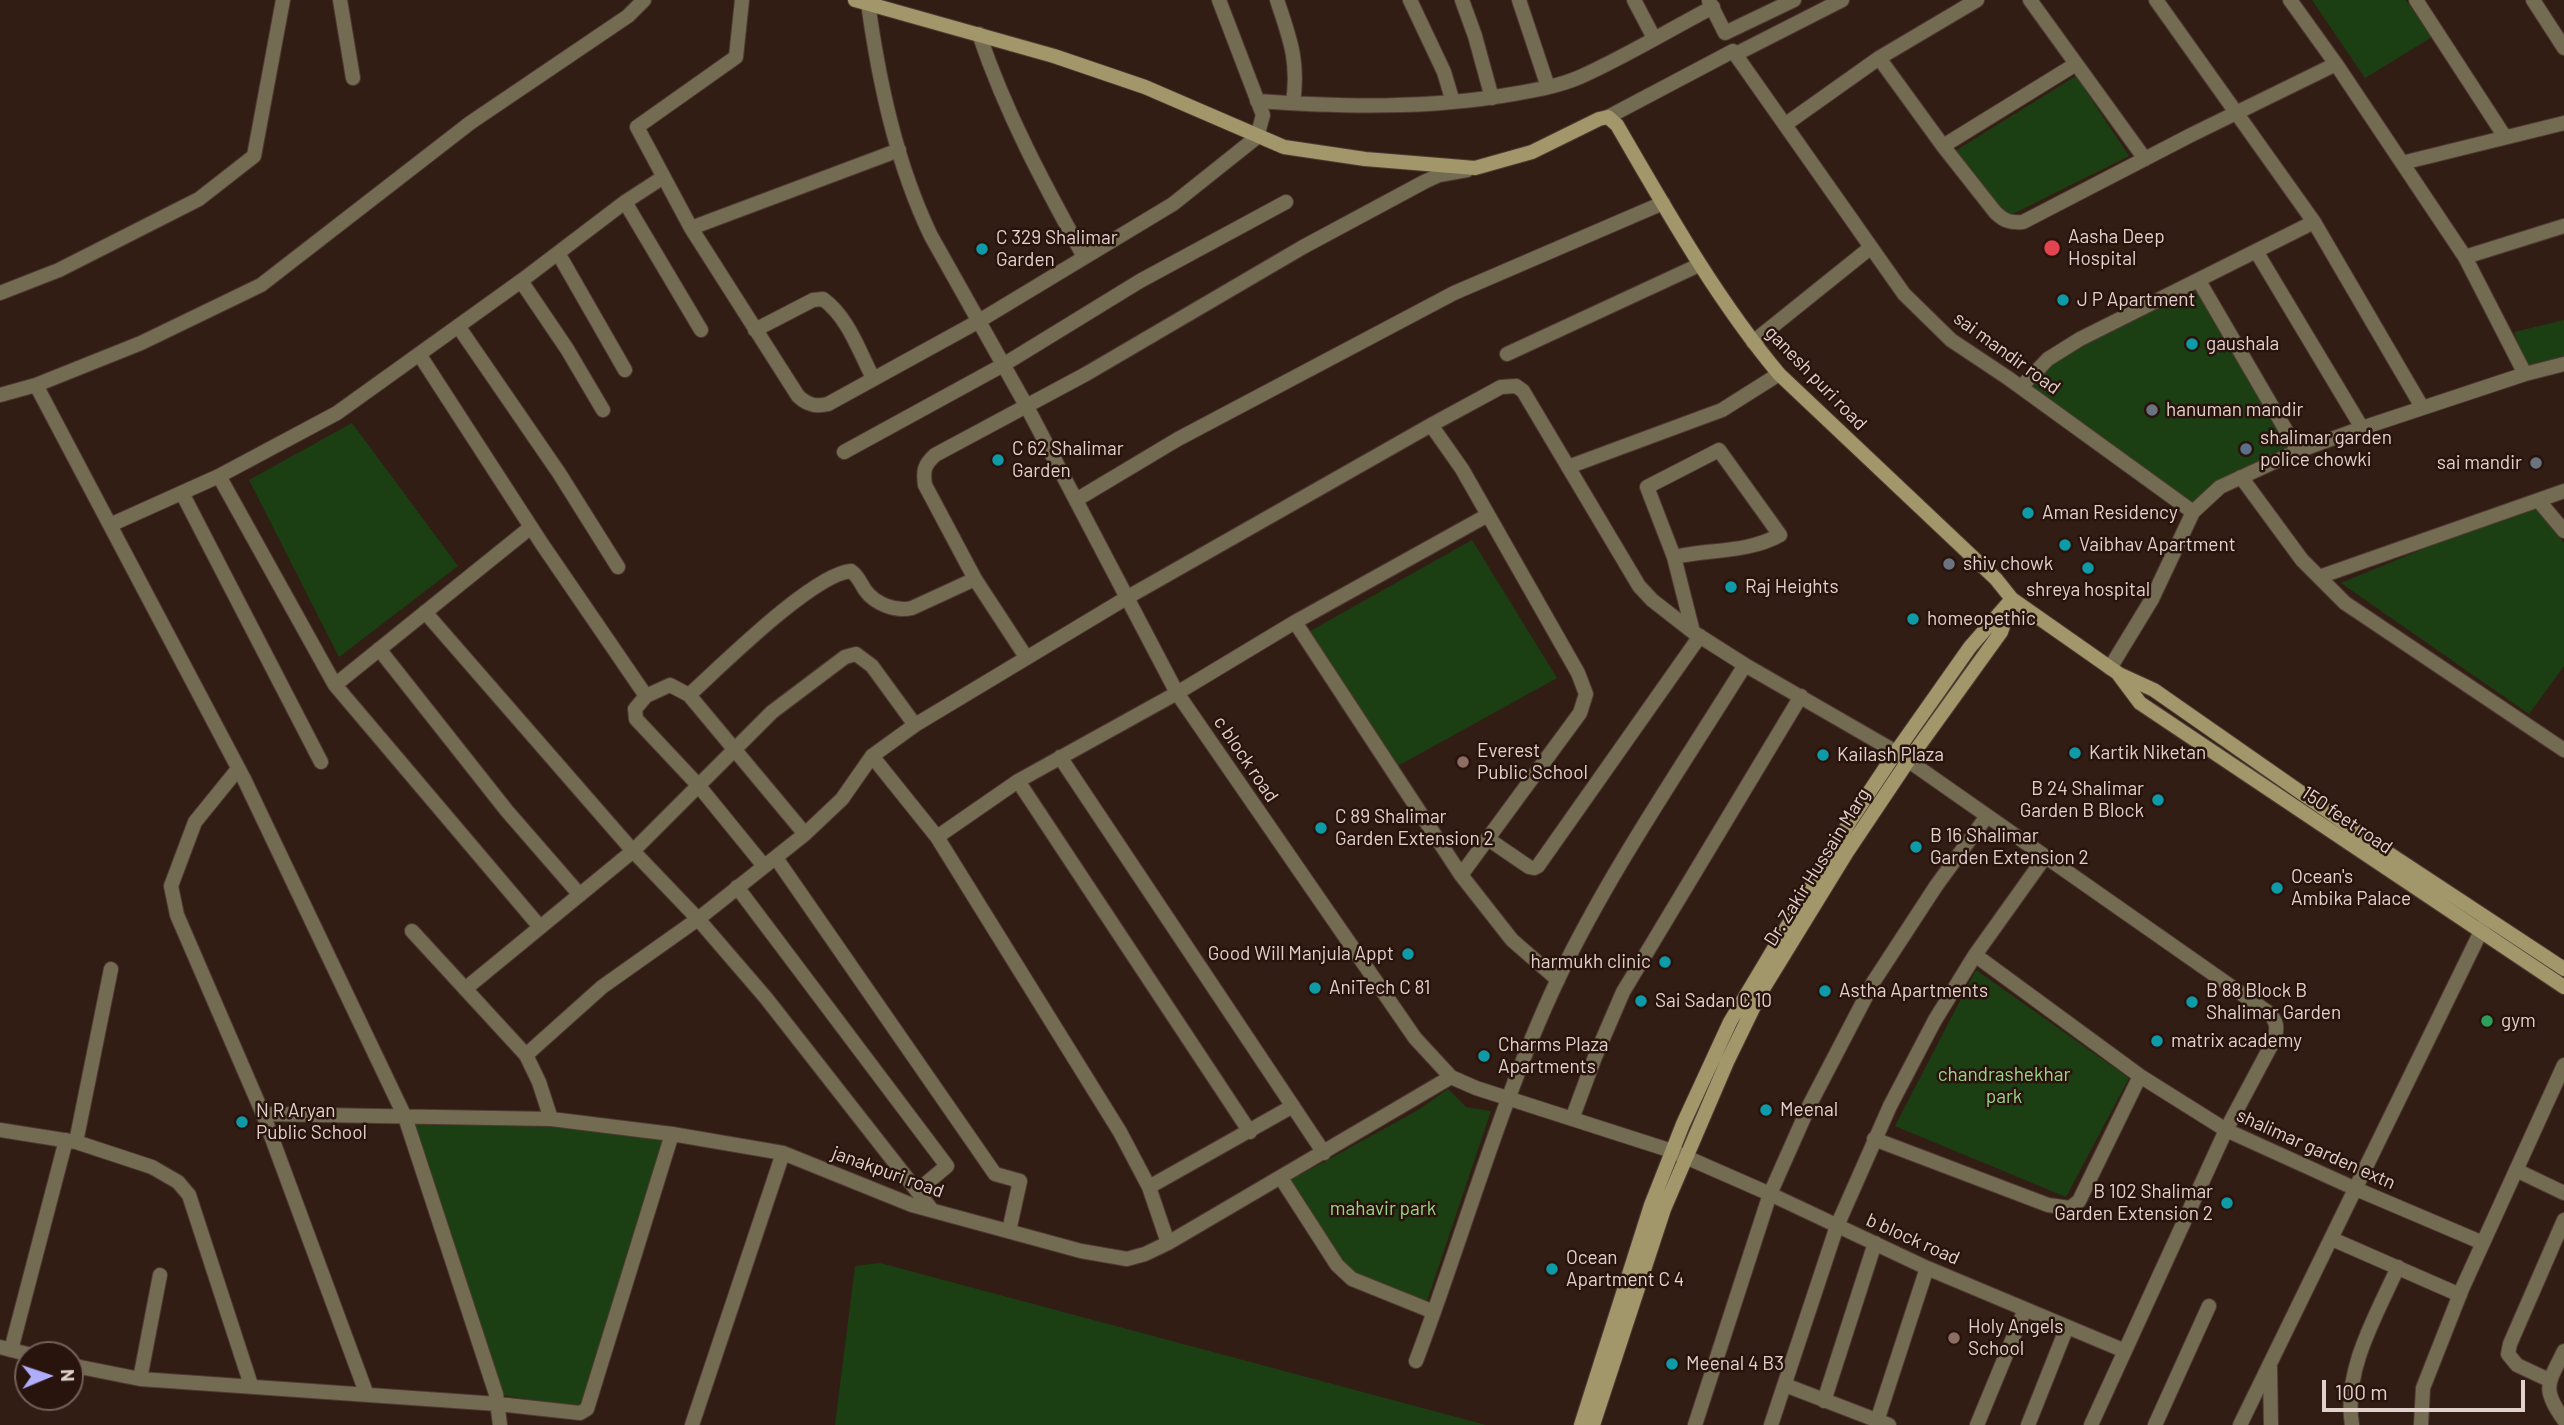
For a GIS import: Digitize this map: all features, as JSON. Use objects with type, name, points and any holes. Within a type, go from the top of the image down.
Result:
[{"type":"street","points":[[0,293],[59,270],[199,199],[254,156],[283,0]]},
{"type":"street","points":[[340,0],[353,78]]},
{"type":"street","points":[[0,395],[36,385],[141,343],[261,285],[470,123],[628,16],[644,0]]},
{"type":"street","points":[[742,0],[736,57],[637,127],[691,228],[798,396],[811,405],[828,404],[979,321],[1173,204],[1257,137],[1263,115],[1219,0]]},
{"type":"street","points":[[1277,0],[1295,59],[1297,78],[1293,103]]},
{"type":"street","points":[[1410,0],[1444,72],[1453,102]]},
{"type":"street","points":[[1462,0],[1492,97]]},
{"type":"street","points":[[1519,0],[1548,88]]},
{"type":"street","points":[[1634,0],[1654,38]]},
{"type":"street","points":[[1257,101],[1432,104],[1548,88],[1579,77],[1654,38],[1711,4],[1725,33],[1794,0]]},
{"type":"street","points":[[1026,657],[975,579],[925,485],[923,473],[927,462],[935,455],[1027,407],[1303,247],[1424,182],[1439,175],[1532,152],[1608,117],[1733,51],[1736,54],[1842,0]]},
{"type":"street","points":[[1786,124],[1879,58],[1977,0]]},
{"type":"street","points":[[2030,0],[2145,159]]},
{"type":"street","points":[[2156,0],[2314,222],[2423,407]]},
{"type":"street","points":[[2290,0],[2465,257],[2525,374]]},
{"type":"street","points":[[2416,0],[2505,137]]},
{"type":"street","points":[[2533,0],[2564,48]]},
{"type":"street","points":[[862,1],[979,34],[1145,87],[1284,148],[1352,158],[1475,168]]},
{"type":"street","name":"c block road","points":[[862,1],[899,150],[931,236],[1027,407],[1177,692],[1384,996],[1415,1038],[1451,1077],[1686,1158]]},
{"type":"street","points":[[979,34],[997,87],[1033,164],[1084,257]]},
{"type":"street","name":"sai mandir road","points":[[1736,54],[1904,294],[1951,340],[2021,387],[2193,512]]},
{"type":"street","points":[[1879,58],[1942,146],[1995,212],[2003,221],[2012,223],[2023,222],[2336,64]]},
{"type":"street","points":[[1942,146],[2076,64]]},
{"type":"street","name":"ganesh puri road","points":[[1608,117],[1617,125],[1699,265],[1779,374],[1996,579],[2012,599]]},
{"type":"street","points":[[2402,163],[2564,123]]},
{"type":"street","points":[[691,228],[899,150]]},
{"type":"street","points":[[110,525],[219,477],[337,413],[521,281],[625,202],[662,178]]},
{"type":"street","points":[[625,202],[701,330]]},
{"type":"street","points":[[844,452],[1003,365],[1140,281],[1286,202]]},
{"type":"street","points":[[1076,500],[1178,439],[1454,293],[1663,203]]},
{"type":"street","points":[[2021,387],[2048,359],[2080,339],[2314,222]]},
{"type":"street","points":[[2465,257],[2564,226]]},
{"type":"street","points":[[1753,342],[1870,248]]},
{"type":"street","points":[[2256,251],[2362,428]]},
{"type":"street","points":[[558,253],[625,370]]},
{"type":"street","points":[[1507,354],[1699,265]]},
{"type":"street","points":[[521,281],[567,349],[603,410]]},
{"type":"street","points":[[2199,281],[2298,451]]},
{"type":"street","points":[[755,330],[813,300],[823,299],[831,305],[847,327],[873,378]]},
{"type":"street","points":[[458,326],[559,473],[618,566]]},
{"type":"street","points":[[419,354],[531,527],[646,696]]},
{"type":"street","points":[[2114,671],[2193,512],[2220,487],[2298,451],[2362,428],[2525,374],[2564,364]]},
{"type":"street","points":[[1568,467],[1722,410],[1779,374]]},
{"type":"street","points":[[36,385],[238,769],[405,1117],[498,1404],[500,1425]]},
{"type":"street","points":[[526,1055],[602,987],[698,919],[805,834],[842,799],[872,756],[915,725],[1128,597],[1431,425],[1501,387],[1516,386],[1523,391],[1639,586],[1652,600],[1745,665],[1902,756],[2269,1013],[2276,1021],[2274,1040],[2226,1130],[2091,1425]]},
{"type":"street","points":[[1431,425],[1462,469],[1486,516],[1578,673],[1586,694],[1580,713],[1461,875]]},
{"type":"street","points":[[1674,556],[1723,552],[1770,541],[1780,535],[1719,450],[1647,487],[1674,556],[1697,634]]},
{"type":"street","points":[[219,477],[335,685],[540,928]]},
{"type":"street","points":[[2241,477],[2302,559],[2345,603],[2564,750]]},
{"type":"street","points":[[2319,577],[2564,491]]},
{"type":"street","points":[[182,493],[321,762]]},
{"type":"street","points":[[2539,500],[2564,531]]},
{"type":"street","points":[[937,836],[1018,781],[1059,757],[1486,516]]},
{"type":"street","points":[[335,685],[531,527]]},
{"type":"street","points":[[689,695],[803,594],[840,572],[851,571],[858,576],[866,592],[874,598],[891,608],[903,610],[975,579]]},
{"type":"street","name":"150 feet road","points":[[2012,599],[2114,671],[2154,690],[2379,847],[2564,969]]},
{"type":"street","name":"Dr. Zakir Hussain Marg","points":[[1593,1425],[1664,1209],[1727,1062],[1761,992],[1970,647],[2012,599]]},
{"type":"street","points":[[425,612],[633,851],[698,919],[792,1029],[932,1210]]},
{"type":"street","points":[[1295,622],[1461,875],[1512,940],[1558,980]]},
{"type":"street","points":[[1488,839],[1529,867],[1538,866],[1697,634]]},
{"type":"street","points":[[379,649],[507,811],[580,895]]},
{"type":"street","points":[[465,989],[633,851],[772,712],[845,657],[856,654],[872,666],[915,725]]},
{"type":"street","points":[[1416,1361],[1507,1098],[1558,980],[1594,908],[1745,665]]},
{"type":"street","name":"150 feet road","points":[[2114,671],[2140,703],[2564,987]]},
{"type":"street","points":[[805,834],[689,695],[670,684],[646,696],[635,709],[636,719],[770,862],[995,1174],[1020,1181],[1009,1231]]},
{"type":"street","points":[[1572,1119],[1623,992],[1801,696]]},
{"type":"street","points":[[872,756],[937,836],[1120,1132],[1149,1187],[1168,1243]]},
{"type":"street","name":"Dr. Zakir Hussain Marg","points":[[1581,1425],[1651,1205],[1730,1022],[1852,818],[1902,756]]},
{"type":"street","points":[[1059,757],[1324,1153]]},
{"type":"street","points":[[238,769],[195,822],[171,886],[177,915],[263,1114],[367,1395]]},
{"type":"street","points":[[1018,781],[1250,1132]]},
{"type":"street","points":[[1695,1425],[1770,1194],[1810,1104],[1874,981],[1936,886],[1987,817]]},
{"type":"street","points":[[1771,1425],[1837,1226],[1874,1139],[1935,1020],[1975,955],[2045,857]]},
{"type":"street","points":[[737,887],[947,1166],[918,1191]]},
{"type":"street","points":[[2241,1425],[2488,918]]},
{"type":"street","points":[[412,931],[526,1055],[539,1082],[551,1119]]},
{"type":"street","name":"shalimar garden extn","points":[[1975,955],[2140,1076],[2226,1130],[2356,1189],[2483,1242]]},
{"type":"street","points":[[6,1348],[71,1141],[111,969]]},
{"type":"street","points":[[2421,1425],[2423,1388],[2483,1242],[2564,1065]]},
{"type":"street","points":[[1874,1139],[2048,1205],[2070,1208],[2079,1200],[2140,1076]]},
{"type":"street","name":"janakpuri road","points":[[263,1114],[551,1119],[672,1134],[783,1153],[912,1205],[1081,1251],[1127,1259],[1168,1243],[1451,1077]]},
{"type":"street","points":[[1149,1187],[1293,1106]]},
{"type":"street","points":[[0,1129],[71,1141],[167,1173],[178,1182],[188,1195],[251,1385]]},
{"type":"street","points":[[84,1368],[140,1378],[498,1404],[580,1413],[587,1409],[672,1134]]},
{"type":"street","points":[[692,1425],[783,1153]]},
{"type":"street","name":"b block road","points":[[1686,1158],[1770,1194],[1927,1268],[2125,1351]]},
{"type":"street","points":[[2516,1170],[2564,1193]]},
{"type":"street","points":[[1281,1178],[1337,1265],[1352,1279],[1434,1312]]},
{"type":"street","points":[[2550,1380],[2517,1365],[2508,1354],[2514,1334],[2564,1220]]},
{"type":"street","points":[[2332,1239],[2460,1295]]},
{"type":"street","points":[[1824,1401],[1875,1243]]},
{"type":"street","points":[[2352,1425],[2351,1398],[2356,1368],[2398,1267]]},
{"type":"street","points":[[1785,1385],[1883,1423],[1927,1268]]},
{"type":"street","points":[[140,1378],[160,1275]]},
{"type":"street","points":[[2155,1425],[2209,1306]]},
{"type":"street","points":[[1977,1425],[2025,1309]]},
{"type":"street","points":[[2028,1425],[2067,1327]]},
{"type":"street","points":[[2564,1351],[2550,1380],[2549,1396],[2564,1420]]},
{"type":"street","points":[[2270,1362],[2271,1425]]},
{"type":"green space","points":[[2312,0],[2406,0],[2432,37],[2365,78]]},
{"type":"green space","points":[[2076,76],[2129,156],[2007,217],[1955,151]]},
{"type":"green space","points":[[2199,281],[2298,451],[2252,471],[2193,512],[2021,387],[2048,359]]},
{"type":"green space","points":[[2564,320],[2564,359],[2528,370],[2514,332]]},
{"type":"green space","points":[[352,423],[458,566],[339,657],[249,480]]},
{"type":"green space","points":[[2534,503],[2564,543],[2564,666],[2529,714],[2341,583]]},
{"type":"green space","points":[[1472,540],[1557,678],[1394,768],[1341,708],[1305,634]]},
{"type":"green space","name":"chandrashekhar park","points":[[1976,970],[2129,1078],[2066,1197],[1895,1126]]},
{"type":"green space","name":"mahavir park","points":[[1448,1089],[1466,1107],[1491,1111],[1426,1304],[1340,1276],[1284,1184],[1418,1110]]},
{"type":"green space","points":[[405,1117],[551,1119],[672,1134],[587,1409],[496,1394]]},
{"type":"green space","points":[[880,1263],[1486,1425],[835,1425],[855,1266]]},
{"type":"place","name":"Aasha Deep Hospital","points":[[2052,248]]},
{"type":"place","name":"C 329 Shalimar Garden","points":[[982,249]]},
{"type":"place","name":"J P Apartment","points":[[2063,300]]},
{"type":"place","name":"gaushala","points":[[2192,344]]},
{"type":"place","name":"hanuman mandir","points":[[2152,410]]},
{"type":"place","name":"shalimar garden police chowki","points":[[2246,449]]},
{"type":"place","name":"C 62 Shalimar Garden","points":[[998,460]]},
{"type":"place","name":"sai mandir","points":[[2536,463]]},
{"type":"place","name":"Aman Residency","points":[[2028,513]]},
{"type":"place","name":"Vaibhav Apartment","points":[[2065,545]]},
{"type":"place","name":"shiv chowk","points":[[1949,564]]},
{"type":"place","name":"shreya hospital","points":[[2088,568]]},
{"type":"place","name":"Raj Heights","points":[[1731,587]]},
{"type":"place","name":"homeopethic","points":[[1913,619]]},
{"type":"place","name":"Kartik Niketan","points":[[2075,753]]},
{"type":"place","name":"Kailash Plaza","points":[[1823,755]]},
{"type":"place","name":"Everest Public School","points":[[1463,762]]},
{"type":"place","name":"B 24 Shalimar Garden B Block","points":[[2158,800]]},
{"type":"place","name":"C 89 Shalimar Garden Extension 2","points":[[1321,828]]},
{"type":"place","name":"B 16 Shalimar Garden Extension 2","points":[[1916,847]]},
{"type":"place","name":"Ocean's Ambika Palace","points":[[2277,888]]},
{"type":"place","name":"Good Will Manjula Appt","points":[[1408,954]]},
{"type":"place","name":"harmukh clinic","points":[[1665,962]]},
{"type":"place","name":"AniTech C 81","points":[[1315,988]]},
{"type":"place","name":"Astha Apartments","points":[[1825,991]]},
{"type":"place","name":"Sai Sadan C 10","points":[[1641,1001]]},
{"type":"place","name":"B 88 Block B Shalimar Garden","points":[[2192,1002]]},
{"type":"place","name":"gym","points":[[2487,1021]]},
{"type":"place","name":"matrix academy","points":[[2157,1041]]},
{"type":"place","name":"Charms Plaza Apartments","points":[[1484,1056]]},
{"type":"place","name":"Meenal","points":[[1766,1110]]},
{"type":"place","name":"N R Aryan Public School","points":[[242,1122]]},
{"type":"place","name":"B 102 Shalimar Garden Extension 2","points":[[2227,1203]]},
{"type":"place","name":"Ocean Apartment C 4","points":[[1552,1269]]},
{"type":"place","name":"Holy Angels School","points":[[1954,1338]]},
{"type":"place","name":"Meenal 4 B3","points":[[1672,1364]]}]
